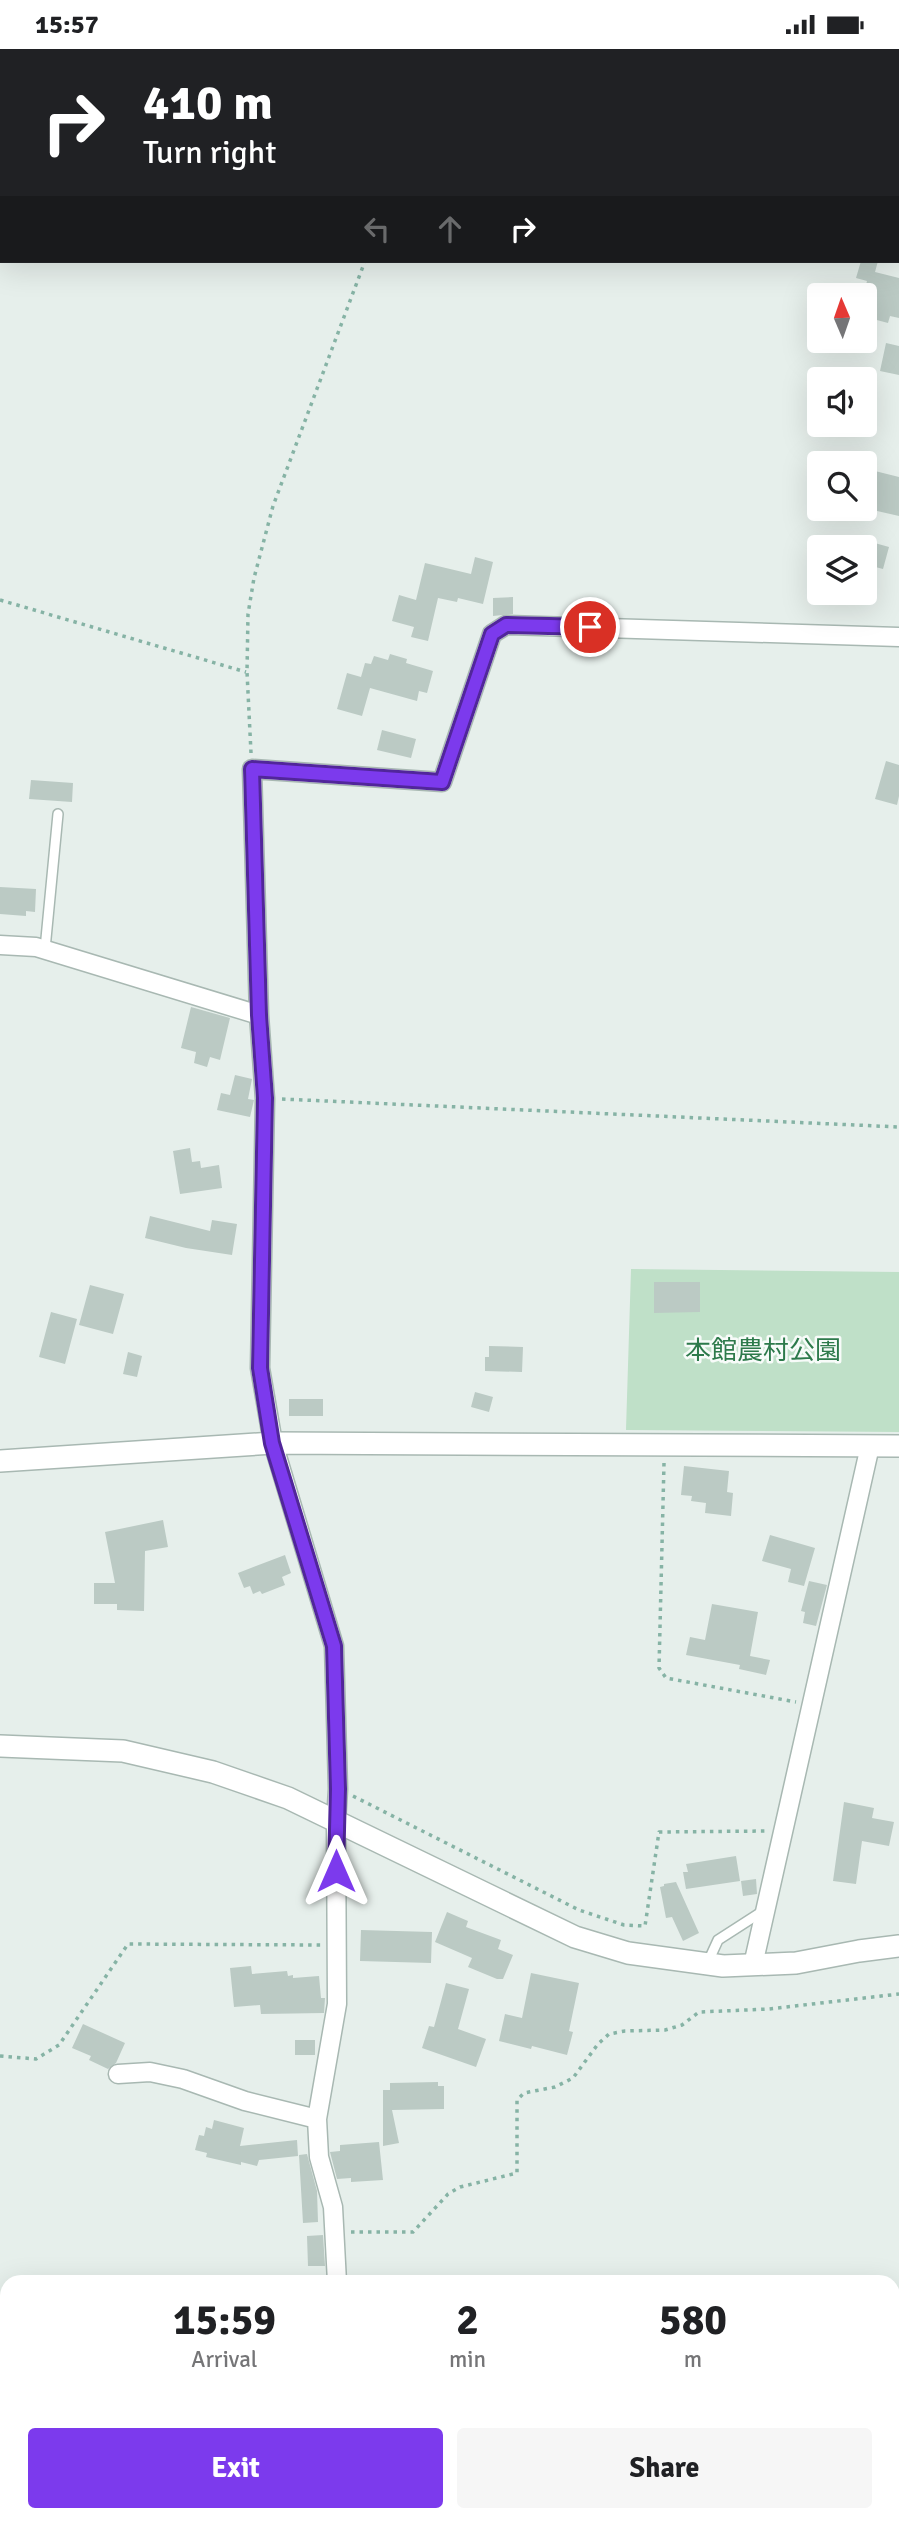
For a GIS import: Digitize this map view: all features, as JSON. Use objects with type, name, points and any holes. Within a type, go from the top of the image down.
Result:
[{"type":"street","points":[[337,2275],[333,2207],[318,2157],[317,2119],[337,2004],[338,1789],[334,1646],[272,1443],[260,1368],[265,1098],[259,1015],[252,769],[442,782],[492,634],[506,625],[899,637]]},
{"type":"street","points":[[0,945],[45,949],[259,1015]]},
{"type":"street","points":[[0,1461],[272,1443],[899,1446]]},
{"type":"street","points":[[752,1965],[870,1446]]},
{"type":"street","points":[[0,1745],[123,1751],[213,1772],[288,1798],[575,1937],[628,1953],[707,1964],[752,1965],[796,1963],[899,1946]]},
{"type":"street","points":[[118,2074],[150,2072],[183,2079],[245,2101],[317,2119]]},
{"type":"lane","points":[[45,949],[58,814]]},
{"type":"lane","points":[[707,1964],[718,1940],[765,1910]]},
{"type":"path","points":[[252,769],[247,614],[254,578],[273,506],[364,263]]},
{"type":"path","points":[[0,600],[247,673]]},
{"type":"path","points":[[265,1098],[899,1127]]},
{"type":"path","points":[[664,1445],[659,1668],[666,1678],[811,1705]]},
{"type":"path","points":[[338,1789],[579,1910],[624,1925],[645,1926],[659,1832],[783,1831]]},
{"type":"path","points":[[0,2056],[36,2059],[59,2045],[128,1944],[337,1945]]},
{"type":"path","points":[[336,2232],[413,2232],[448,2195],[460,2187],[517,2173],[517,2100],[524,2093],[555,2087],[573,2078],[598,2044],[609,2034],[665,2030],[682,2025],[699,2012],[769,2009],[899,1994]]},
{"type":"green space","name":"本館農村公園","points":[[631,1269],[899,1272],[899,1432],[626,1430]]},
{"type":"building","points":[[860,263],[877,263],[875,272],[899,278],[899,318],[890,316],[888,323],[877,320],[877,283],[856,278]]},
{"type":"building","points":[[886,343],[899,346],[899,375],[880,371]]},
{"type":"building","points":[[877,472],[899,477],[899,516],[877,511]]},
{"type":"building","points":[[877,544],[889,547],[883,569],[877,567]]},
{"type":"building","points":[[475,557],[493,562],[483,604],[458,598],[457,602],[438,598],[428,641],[411,637],[414,627],[392,621],[399,595],[416,600],[425,563],[471,574]]},
{"type":"building","points":[[513,597],[513,614],[493,616],[493,598]]},
{"type":"building","points":[[390,654],[407,659],[406,663],[433,671],[427,693],[419,691],[417,701],[370,688],[362,716],[337,709],[347,673],[361,677],[365,663],[371,664],[374,656],[388,660]]},
{"type":"building","points":[[382,730],[416,739],[411,758],[377,750]]},
{"type":"building","points":[[886,761],[899,765],[897,805],[875,799]]},
{"type":"building","points":[[31,780],[73,783],[72,802],[29,799]]},
{"type":"building","points":[[0,887],[36,889],[35,912],[26,911],[26,916],[0,914]]},
{"type":"building","points":[[191,1007],[230,1018],[220,1060],[210,1057],[207,1067],[194,1063],[196,1052],[181,1048]]},
{"type":"building","points":[[235,1075],[252,1079],[248,1099],[254,1100],[250,1117],[217,1110],[221,1093],[230,1095]]},
{"type":"building","points":[[190,1148],[192,1162],[200,1161],[201,1168],[219,1165],[222,1188],[180,1194],[173,1151]]},
{"type":"building","points":[[150,1216],[210,1231],[212,1220],[237,1224],[232,1255],[145,1238]]},
{"type":"building","points":[[654,1282],[700,1282],[700,1312],[654,1313]]},
{"type":"building","points":[[90,1285],[124,1294],[113,1334],[79,1325]]},
{"type":"building","points":[[51,1312],[77,1319],[65,1364],[39,1357]]},
{"type":"building","points":[[489,1346],[523,1347],[522,1372],[485,1371],[485,1357],[489,1357]]},
{"type":"building","points":[[128,1352],[142,1356],[137,1377],[123,1374]]},
{"type":"building","points":[[475,1392],[493,1397],[489,1412],[471,1407]]},
{"type":"building","points":[[289,1399],[323,1399],[323,1416],[289,1416]]},
{"type":"building","points":[[684,1466],[729,1471],[727,1492],[733,1493],[731,1516],[705,1513],[706,1503],[691,1501],[692,1496],[681,1495]]},
{"type":"building","points":[[163,1520],[168,1547],[145,1551],[144,1611],[117,1610],[117,1604],[94,1604],[94,1583],[115,1583],[105,1532]]},
{"type":"building","points":[[770,1535],[815,1548],[804,1586],[788,1582],[791,1569],[762,1561]]},
{"type":"building","points":[[285,1555],[291,1573],[282,1577],[285,1585],[262,1594],[260,1591],[253,1594],[250,1586],[244,1588],[238,1573]]},
{"type":"building","points":[[809,1581],[827,1585],[816,1626],[803,1623],[805,1612],[801,1611]]},
{"type":"building","points":[[712,1604],[758,1612],[750,1656],[770,1660],[766,1675],[739,1669],[740,1665],[686,1655],[690,1637],[705,1640]]},
{"type":"building","points":[[844,1802],[874,1808],[872,1818],[894,1822],[889,1846],[862,1841],[856,1884],[833,1881]]},
{"type":"building","points":[[736,1856],[740,1881],[686,1889],[683,1872],[688,1872],[686,1864]]},
{"type":"building","points":[[756,1879],[757,1894],[743,1896],[741,1881]]},
{"type":"building","points":[[676,1882],[699,1933],[683,1941],[672,1917],[666,1918],[660,1887]]},
{"type":"building","points":[[447,1912],[468,1921],[466,1927],[501,1940],[498,1949],[513,1955],[503,1979],[468,1967],[472,1958],[435,1942]]},
{"type":"building","points":[[361,1930],[432,1932],[431,1963],[360,1961]]},
{"type":"building","points":[[251,1966],[252,1974],[287,1971],[288,1976],[293,1975],[293,1978],[319,1976],[321,1998],[325,1998],[324,2013],[261,2014],[260,2005],[234,2007],[230,1968]]},
{"type":"building","points":[[531,1973],[579,1983],[569,2031],[573,2032],[567,2055],[499,2041],[505,2014],[522,2018]]},
{"type":"building","points":[[446,1983],[469,1989],[458,2029],[486,2039],[476,2067],[422,2048],[429,2026],[434,2027]]},
{"type":"building","points":[[83,2024],[125,2043],[116,2063],[108,2069],[89,2060],[91,2056],[72,2048]]},
{"type":"building","points":[[295,2040],[315,2040],[315,2055],[295,2055]]},
{"type":"building","points":[[438,2082],[438,2086],[444,2086],[444,2109],[392,2110],[399,2143],[383,2146],[383,2090],[390,2090],[390,2083]]},
{"type":"building","points":[[214,2120],[244,2128],[240,2146],[297,2140],[298,2156],[259,2160],[257,2166],[206,2157],[207,2153],[195,2150],[199,2135],[204,2136],[206,2127],[212,2129]]},
{"type":"building","points":[[379,2142],[383,2180],[351,2182],[351,2178],[337,2179],[330,2152],[340,2151],[340,2145]]},
{"type":"building","points":[[307,2154],[317,2191],[318,2222],[303,2223],[299,2155]]},
{"type":"building","points":[[323,2235],[325,2266],[308,2266],[307,2236]]},
{"type":"route","points":[[336,1871],[338,1789],[334,1646],[272,1443],[260,1368],[265,1098],[259,1015],[252,769],[442,782],[492,634],[506,625],[590,627]]}]
